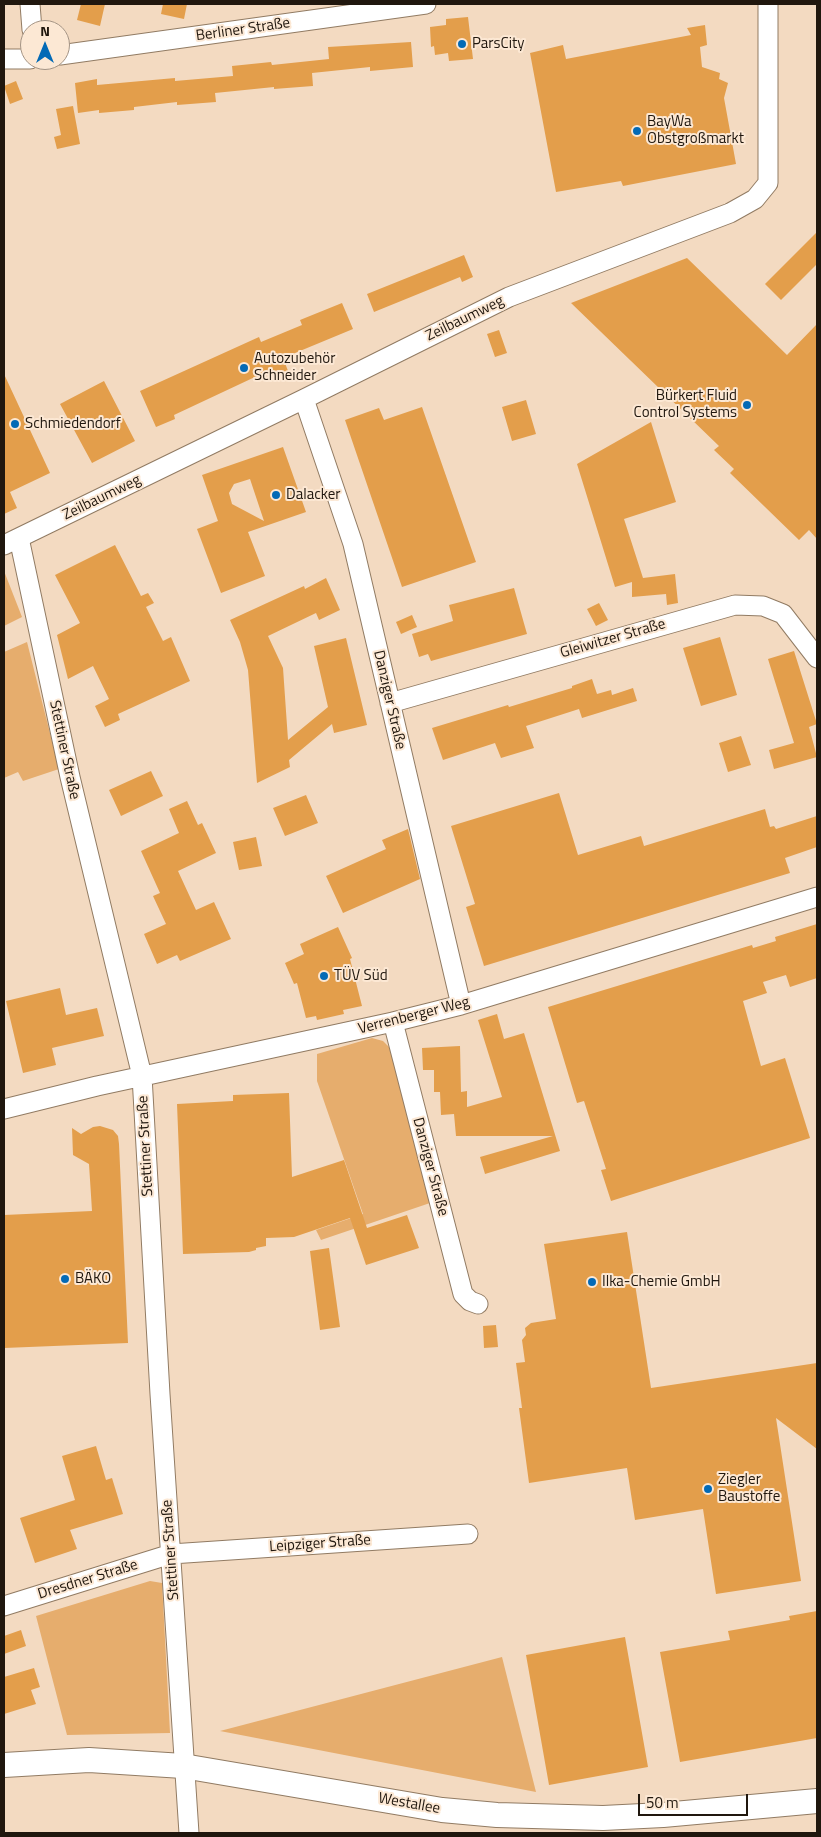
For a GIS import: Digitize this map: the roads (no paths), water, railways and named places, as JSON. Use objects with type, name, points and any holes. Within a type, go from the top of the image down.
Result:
[{"type":"main road","name":"Westallee","points":[[4,1765],[89,1760],[184,1766],[442,1810],[497,1815],[612,1817],[663,1815],[817,1801]]},
{"type":"street","points":[[30,4],[31,20]]},
{"type":"street","name":"Berliner Straße","points":[[70,54],[426,4]]},
{"type":"street","name":"Zeilbaumweg","points":[[11,542],[509,297],[730,213],[755,199],[768,183],[768,4]]},
{"type":"street","points":[[4,60],[20,59]]},
{"type":"street","name":"Danziger Straße","points":[[304,399],[352,544],[461,1005]]},
{"type":"street","name":"Stettiner Straße","points":[[11,542],[142,1076],[189,1833]]},
{"type":"street","name":"Gleiwitzer Straße","points":[[390,702],[735,605],[764,606],[783,614],[817,658]]},
{"type":"street","name":"Verrenberger Weg","points":[[4,1109],[142,1076],[393,1022],[461,1005],[817,897]]},
{"type":"street","name":"Danziger Straße","points":[[393,1022],[463,1294],[470,1301],[478,1304]]},
{"type":"street","name":"Leipziger Straße","points":[[171,1554],[468,1534]]},
{"type":"street","name":"Dresdner Straße","points":[[4,1606],[171,1554]]},
{"type":"place","name":"ParsCity","points":[[462,44]]},
{"type":"place","name":"BayWa Obstgroßmarkt","points":[[637,131]]},
{"type":"place","name":"Autozubehör Schneider","points":[[244,368]]},
{"type":"place","name":"Bürkert Fluid Control Systems","points":[[747,405]]},
{"type":"place","name":"Schmiedendorf","points":[[15,424]]},
{"type":"place","name":"Dalacker","points":[[276,495]]},
{"type":"place","name":"TÜV Süd","points":[[324,976]]},
{"type":"place","name":"BÄKO","points":[[65,1279]]},
{"type":"place","name":"Ilka-Chemie GmbH","points":[[592,1282]]},
{"type":"place","name":"Ziegler Baustoffe","points":[[708,1489]]}]
